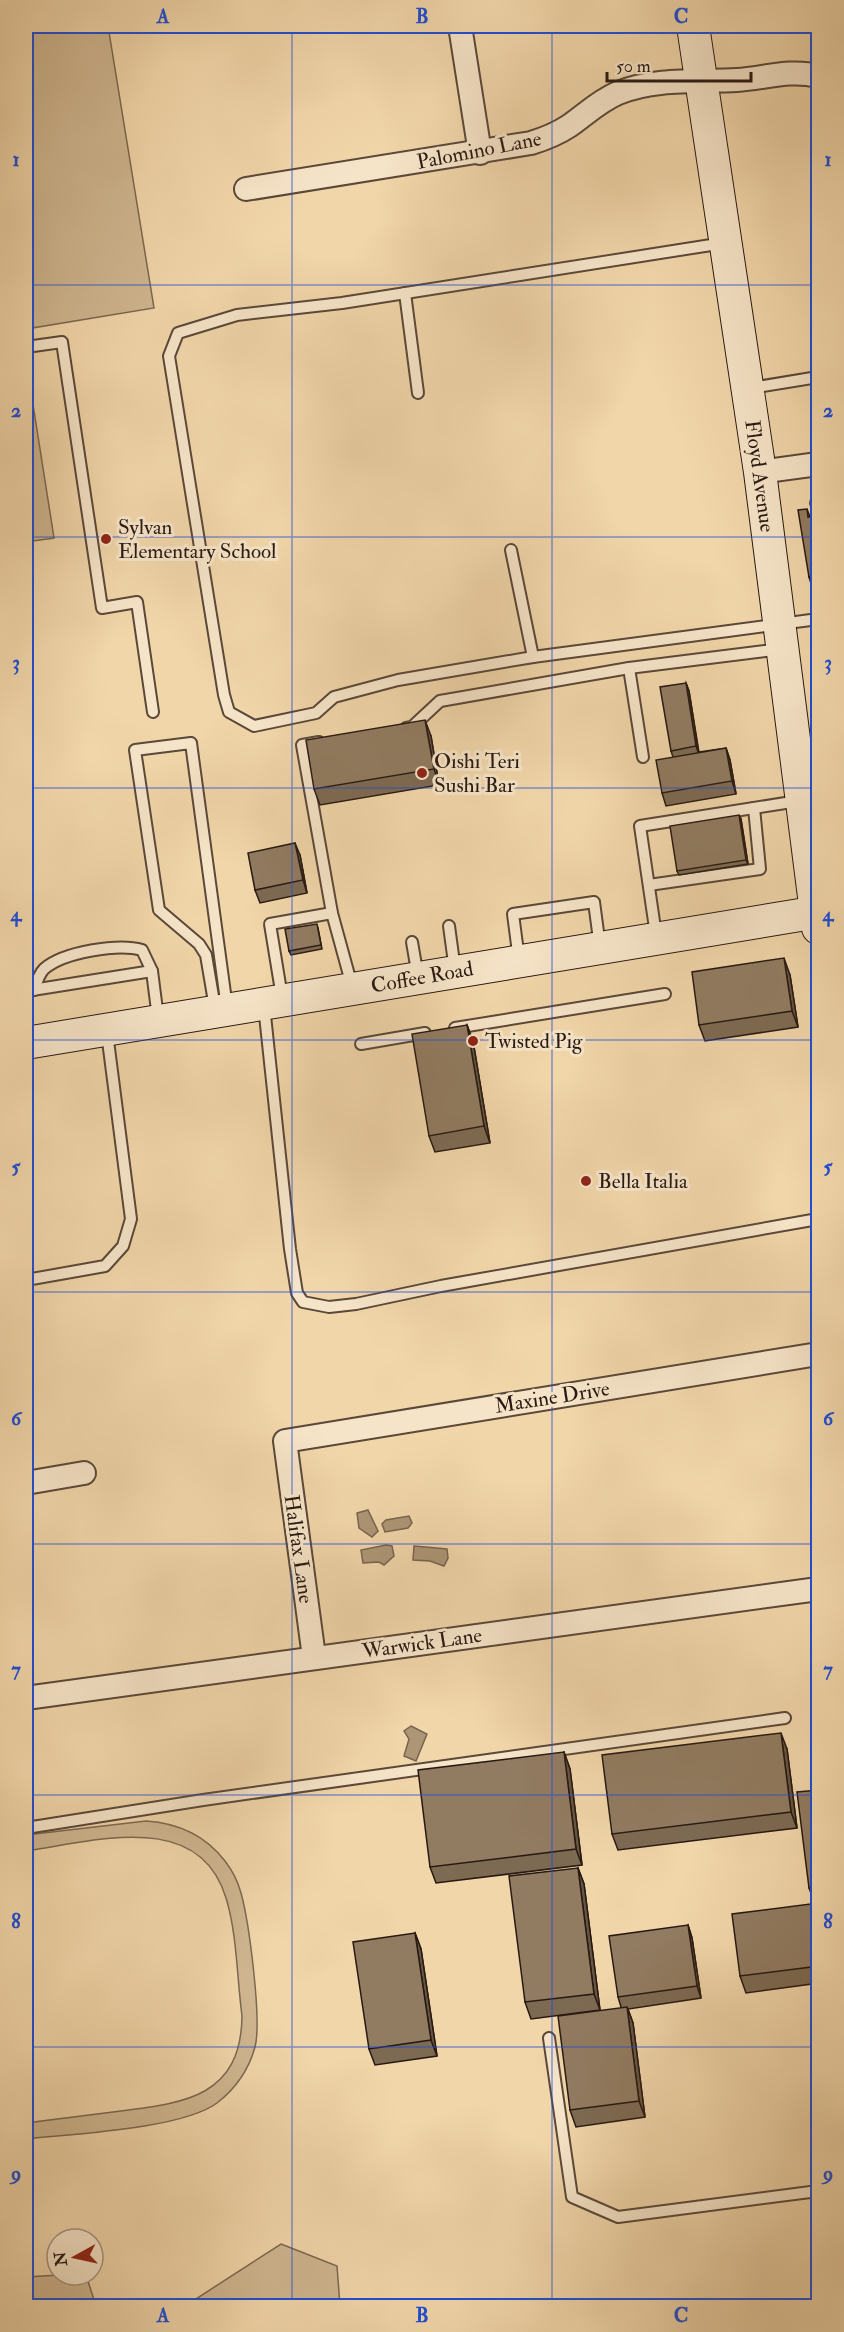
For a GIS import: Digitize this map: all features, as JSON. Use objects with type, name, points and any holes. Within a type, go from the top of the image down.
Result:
[{"type":"street","points":[[460,26],[480,153]]},
{"type":"street","name":"Floyd Avenue","points":[[693,26],[760,472],[818,918]]},
{"type":"street","name":"Palomino Lane","points":[[246,189],[531,143],[567,127],[597,104],[618,93],[640,86],[700,79],[736,80],[794,72],[819,76]]},
{"type":"street","points":[[760,472],[819,464]]},
{"type":"street","name":"Coffee Road","points":[[26,1043],[657,937],[818,918]]},
{"type":"street","name":"Maxine Drive","points":[[285,1441],[819,1354]]},
{"type":"street","name":"Halifax Lane","points":[[285,1441],[314,1657]]},
{"type":"street","points":[[26,1483],[84,1473]]},
{"type":"street","name":"Warwick Lane","points":[[26,1698],[819,1589]]},
{"type":"lane","points":[[726,243],[405,293],[237,315],[178,333],[169,356],[229,712],[254,726],[316,714],[334,697],[387,682],[532,657],[736,629],[780,636]]},
{"type":"lane","points":[[405,293],[418,393]]},
{"type":"lane","points":[[26,347],[62,342],[102,608],[137,602],[153,712]]},
{"type":"lane","points":[[748,389],[819,377]]},
{"type":"lane","points":[[511,550],[532,657]]},
{"type":"lane","points":[[390,731],[412,727],[440,701],[629,668],[780,636],[819,619]]},
{"type":"lane","points":[[629,668],[643,757]]},
{"type":"lane","points":[[335,740],[302,745],[332,913],[353,988]]},
{"type":"lane","points":[[191,743],[221,1010],[206,955],[200,944],[159,910],[135,750],[191,743]]},
{"type":"lane","points":[[657,937],[640,826],[801,800]]},
{"type":"lane","points":[[649,885],[760,869],[754,808]]},
{"type":"lane","points":[[519,960],[513,914],[594,902],[600,947]]},
{"type":"lane","points":[[332,913],[270,924],[290,1249],[297,1293],[303,1302],[329,1307],[356,1304],[441,1286],[819,1220]]},
{"type":"lane","points":[[449,926],[455,971]]},
{"type":"lane","points":[[412,942],[418,977]]},
{"type":"lane","points":[[29,991],[43,970],[70,956],[128,946],[142,950],[152,971],[158,1021]]},
{"type":"lane","points":[[29,991],[152,971]]},
{"type":"lane","points":[[361,1044],[665,994]]},
{"type":"lane","points":[[26,1280],[105,1266],[123,1246],[131,1219],[107,1029]]},
{"type":"lane","points":[[26,1828],[785,1718]]},
{"type":"lane","points":[[549,2038],[572,2197],[618,2217],[819,2191]]},
{"type":"shaded area","points":[[26,26],[108,26],[154,308],[26,329]]},
{"type":"shaded area","points":[[26,360],[54,538],[26,542]]},
{"type":"shaded area","points":[[368,1510],[378,1531],[372,1537],[359,1528],[357,1513]]},
{"type":"shaded area","points":[[409,1516],[412,1523],[408,1528],[385,1532],[382,1524],[386,1520]]},
{"type":"shaded area","points":[[392,1546],[394,1556],[384,1565],[379,1562],[363,1563],[361,1550]]},
{"type":"shaded area","points":[[414,1546],[447,1549],[448,1558],[444,1566],[430,1561],[413,1560]]},
{"type":"shaded area","points":[[411,1726],[427,1734],[416,1761],[404,1756],[409,1739],[404,1731]]},
{"type":"shaded area","points":[[146,1821],[169,1824],[200,1837],[225,1861],[236,1880],[248,1926],[254,1971],[257,2034],[252,2055],[245,2071],[230,2091],[217,2103],[201,2112],[179,2119],[126,2129],[26,2139],[26,2123],[145,2108],[188,2099],[206,2090],[220,2079],[232,2063],[239,2043],[242,2016],[236,1956],[230,1912],[226,1898],[212,1870],[193,1851],[169,1841],[141,1837],[112,1838],[26,1851],[26,1835]]},
{"type":"shaded area","points":[[281,2244],[337,2266],[340,2306],[185,2306]]},
{"type":"shaded area","points":[[45,2276],[45,2287],[90,2287],[96,2306],[26,2306],[26,2277]]},
{"type":"building","points":[[807,509],[808,517],[819,515],[819,575],[809,577],[798,510]]},
{"type":"building","points":[[686,683],[696,746],[671,751],[660,687]]},
{"type":"building","points":[[425,720],[434,769],[314,789],[306,740]]},
{"type":"building","points":[[726,748],[732,781],[662,793],[656,760]]},
{"type":"building","points":[[739,815],[746,860],[677,871],[670,826]]},
{"type":"building","points":[[295,843],[303,880],[255,890],[248,853]]},
{"type":"building","points":[[317,924],[321,945],[289,951],[285,929]]},
{"type":"building","points":[[784,958],[792,1011],[699,1025],[692,972]]},
{"type":"building","points":[[467,1025],[484,1126],[429,1136],[412,1034]]},
{"type":"building","points":[[781,1733],[791,1812],[612,1834],[602,1755]]},
{"type":"building","points":[[564,1752],[576,1849],[430,1867],[418,1770]]},
{"type":"building","points":[[819,1790],[819,1887],[809,1888],[797,1792]]},
{"type":"building","points":[[578,1868],[594,1994],[525,2002],[509,1876]]},
{"type":"building","points":[[818,1903],[819,1966],[740,1976],[732,1914]]},
{"type":"building","points":[[688,1925],[697,1986],[618,1997],[609,1936]]},
{"type":"building","points":[[415,1933],[431,2040],[369,2049],[353,1942]]},
{"type":"building","points":[[627,2007],[639,2101],[570,2110],[558,2016]]},
{"type":"place","name":"Sylvan Elementary School","points":[[106,539]]},
{"type":"place","name":"Oishi Teri Sushi Bar","points":[[422,773]]},
{"type":"place","name":"Twisted Pig","points":[[473,1041]]},
{"type":"place","name":"Bella Italia","points":[[586,1181]]}]
